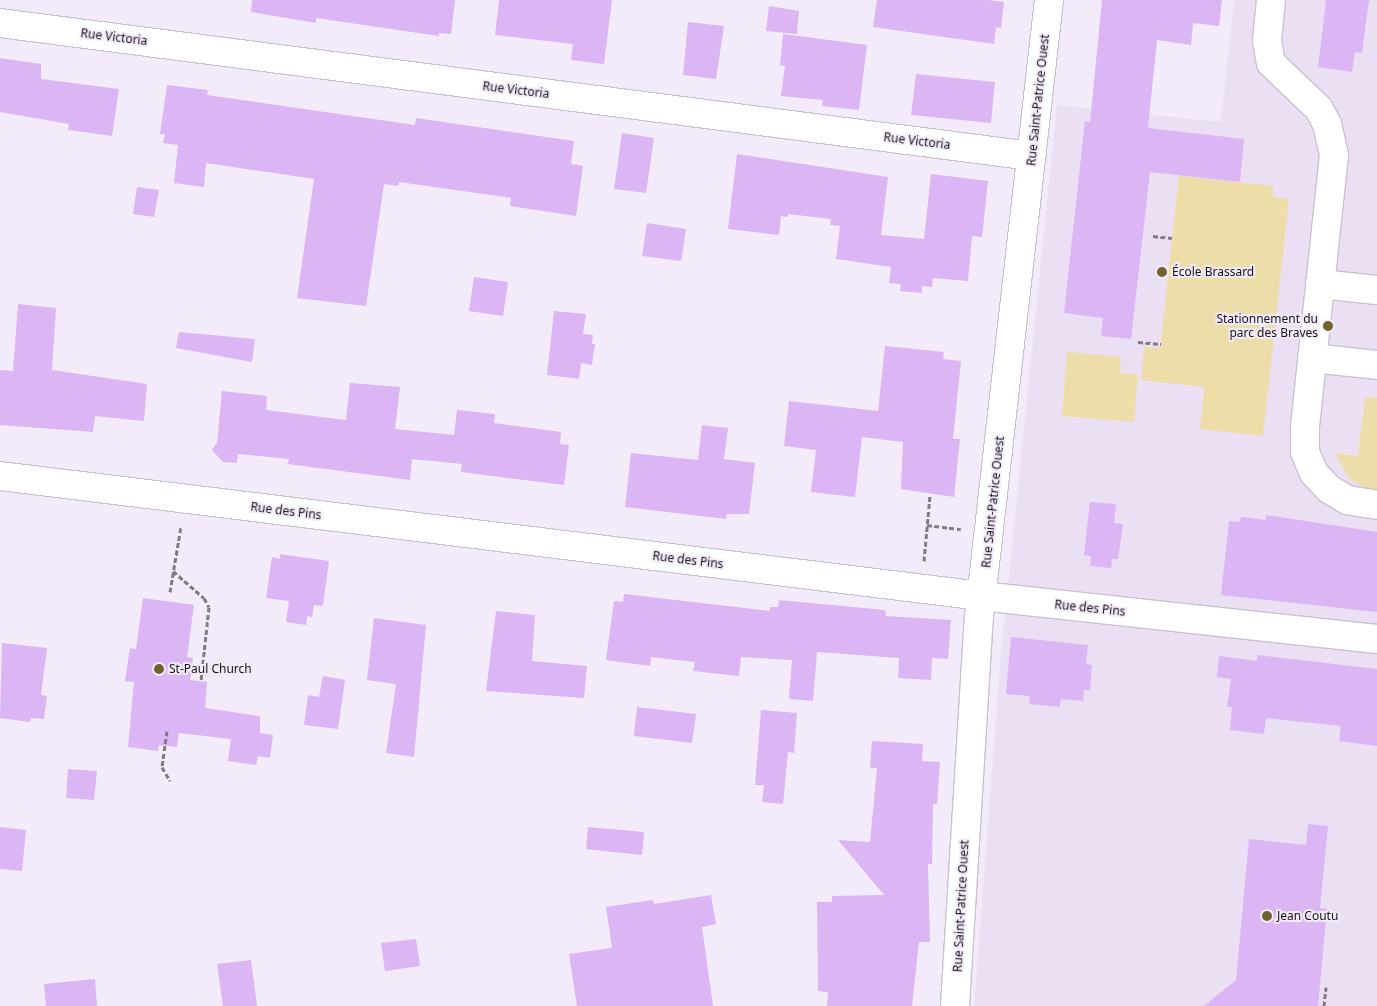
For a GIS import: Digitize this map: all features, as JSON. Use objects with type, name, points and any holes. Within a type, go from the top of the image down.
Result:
[{"type":"street","name":"Rue Saint-Patrice Ouest","points":[[955,1006],[981,596],[990,532],[1049,0]]},
{"type":"street","points":[[1271,0],[1267,52],[1271,63],[1310,98],[1327,124],[1332,139],[1334,155],[1304,440],[1309,463],[1321,483],[1337,495],[1356,502],[1377,505]]},
{"type":"street","name":"Rue Victoria","points":[[0,23],[1031,156]]},
{"type":"street","points":[[1320,284],[1377,290]]},
{"type":"street","points":[[1312,358],[1377,365]]},
{"type":"street","name":"Rue des Pins","points":[[0,476],[981,596],[1377,639]]},
{"type":"path","points":[[1152,236],[1172,238]]},
{"type":"path","points":[[1138,342],[1161,344]]},
{"type":"path","points":[[921,588],[930,495]]},
{"type":"path","points":[[170,592],[185,498]]},
{"type":"path","points":[[927,525],[990,532]]},
{"type":"path","points":[[173,571],[204,598],[209,607],[201,681]]},
{"type":"path","points":[[203,667],[223,670]]},
{"type":"path","points":[[167,731],[162,767],[170,781]]},
{"type":"path","points":[[1322,1006],[1326,987]]},
{"type":"shaded area","points":[[1234,0],[1377,0],[1377,1006],[974,1006],[1001,654],[1057,105],[1221,122]]},
{"type":"shaded area","points":[[1179,176],[1273,186],[1273,197],[1289,199],[1263,436],[1200,429],[1204,387],[1141,380],[1144,347],[1160,348]]},
{"type":"shaded area","points":[[1067,352],[1121,357],[1120,373],[1138,374],[1134,422],[1062,416]]},
{"type":"shaded area","points":[[1365,397],[1377,398],[1377,491],[1363,487],[1348,477],[1335,453],[1358,456]]},
{"type":"building","points":[[252,0],[455,0],[451,34],[439,33],[439,36],[316,18],[316,23],[251,12]]},
{"type":"building","points":[[499,0],[612,0],[604,64],[571,60],[573,44],[495,35]]},
{"type":"building","points":[[877,0],[988,0],[1004,2],[1001,28],[996,27],[994,44],[873,27]]},
{"type":"building","points":[[1102,0],[1222,0],[1219,26],[1193,23],[1191,45],[1157,40],[1148,128],[1244,139],[1240,182],[1150,172],[1131,339],[1101,336],[1103,318],[1064,313],[1085,121],[1090,122]]},
{"type":"building","points":[[1326,0],[1369,0],[1362,53],[1355,52],[1352,72],[1318,67]]},
{"type":"building","points":[[769,6],[799,11],[797,34],[766,31]]},
{"type":"building","points":[[688,22],[724,26],[716,79],[683,75]]},
{"type":"building","points":[[783,34],[867,45],[859,110],[822,106],[823,100],[781,96],[785,66],[780,65]]},
{"type":"building","points":[[0,58],[41,64],[41,79],[119,89],[112,136],[68,130],[69,124],[0,112]]},
{"type":"building","points":[[916,74],[995,82],[991,123],[911,115]]},
{"type":"building","points":[[167,85],[208,90],[207,95],[415,125],[416,118],[574,141],[571,164],[583,166],[576,216],[510,206],[511,198],[399,182],[398,186],[384,184],[366,306],[297,298],[314,179],[206,163],[204,187],[174,183],[178,145],[163,143],[165,134],[160,134]]},
{"type":"building","points":[[622,133],[654,138],[646,193],[614,189]]},
{"type":"building","points":[[737,154],[888,177],[881,235],[924,239],[931,174],[988,181],[982,237],[972,236],[968,281],[933,278],[932,287],[922,286],[922,293],[900,291],[901,284],[889,283],[891,267],[836,259],[840,226],[830,225],[831,219],[788,214],[788,217],[781,216],[779,235],[728,229]]},
{"type":"building","points":[[137,187],[159,190],[154,217],[133,214]]},
{"type":"building","points":[[647,223],[686,229],[681,261],[642,256]]},
{"type":"building","points":[[474,277],[508,282],[503,316],[469,311]]},
{"type":"building","points":[[18,304],[56,308],[52,370],[147,384],[144,421],[95,416],[93,432],[0,425],[0,370],[13,371]]},
{"type":"building","points":[[554,311],[586,314],[583,334],[593,335],[592,344],[595,344],[592,365],[581,363],[579,379],[547,375]]},
{"type":"building","points":[[179,332],[255,339],[252,362],[176,348]]},
{"type":"building","points":[[885,346],[944,352],[943,359],[961,361],[953,439],[960,439],[954,497],[901,489],[903,442],[862,437],[855,497],[811,492],[816,450],[784,446],[789,401],[878,411]]},
{"type":"building","points":[[350,383],[400,387],[395,429],[454,435],[457,410],[495,414],[494,423],[561,432],[560,444],[569,445],[564,485],[461,472],[462,464],[412,459],[410,480],[288,464],[289,459],[238,454],[237,463],[223,462],[212,450],[217,443],[222,391],[267,396],[266,410],[346,420]]},
{"type":"building","points":[[702,425],[728,428],[724,459],[755,463],[749,514],[727,514],[726,519],[625,507],[631,453],[698,460]]},
{"type":"building","points":[[1090,502],[1116,504],[1114,523],[1123,524],[1118,559],[1112,559],[1111,568],[1090,566],[1091,556],[1084,555]]},
{"type":"building","points":[[1266,515],[1377,532],[1377,612],[1221,595],[1229,521],[1240,522],[1241,517],[1266,520]]},
{"type":"building","points":[[280,554],[329,561],[323,606],[314,605],[312,617],[307,616],[306,625],[286,622],[289,601],[266,598],[272,557],[280,559]]},
{"type":"building","points":[[624,594],[770,611],[770,607],[778,607],[779,600],[885,610],[886,616],[951,620],[948,659],[932,658],[931,680],[898,678],[899,658],[817,652],[813,701],[789,699],[792,660],[741,657],[739,676],[693,671],[695,662],[651,657],[650,666],[606,660],[614,601],[623,602]]},
{"type":"building","name":"St-Paul Church","points":[[143,598],[194,605],[187,657],[193,658],[190,680],[207,682],[205,708],[260,716],[260,733],[273,735],[270,758],[258,756],[256,765],[228,761],[231,739],[179,733],[177,747],[159,745],[158,751],[128,747],[134,682],[125,681],[130,648],[136,649]]},
{"type":"building","points":[[496,611],[535,615],[532,661],[587,666],[584,698],[486,691]]},
{"type":"building","points":[[374,618],[426,625],[414,757],[386,753],[396,684],[367,680]]},
{"type":"building","points":[[1011,637],[1088,645],[1086,664],[1092,665],[1090,690],[1084,690],[1083,701],[1061,699],[1060,707],[1029,704],[1030,696],[1006,694]]},
{"type":"building","points":[[2,643],[47,648],[41,695],[47,696],[44,719],[31,718],[30,722],[0,718]]},
{"type":"building","points":[[1257,655],[1377,669],[1377,746],[1339,741],[1341,726],[1266,718],[1264,734],[1230,730],[1232,707],[1227,707],[1231,679],[1217,677],[1219,656],[1257,661]]},
{"type":"building","points":[[323,676],[345,680],[338,729],[304,725],[308,695],[319,697]]},
{"type":"building","points":[[637,707],[696,714],[692,743],[634,736]]},
{"type":"building","points":[[761,710],[797,713],[794,753],[788,752],[783,804],[762,802],[764,785],[755,785]]},
{"type":"building","points":[[872,741],[923,744],[922,761],[940,762],[937,804],[933,804],[932,864],[928,864],[930,942],[919,942],[912,1006],[827,1006],[828,992],[818,991],[817,902],[832,902],[832,896],[884,895],[838,840],[870,842],[877,768],[870,768]]},
{"type":"building","points":[[68,769],[97,771],[94,800],[66,798]]},
{"type":"building","points":[[1308,824],[1328,826],[1320,908],[1327,909],[1318,1006],[1204,1006],[1236,980],[1249,839],[1306,845]]},
{"type":"building","points":[[0,827],[26,830],[22,871],[0,869]]},
{"type":"building","points":[[588,827],[644,832],[642,855],[586,849]]},
{"type":"building","points":[[711,895],[716,924],[702,927],[713,1006],[577,1006],[569,954],[612,948],[606,907],[653,900],[654,904]]},
{"type":"building","points":[[416,939],[420,966],[385,971],[381,943]]},
{"type":"building","points":[[251,960],[257,1006],[223,1006],[217,964]]},
{"type":"building","points":[[95,979],[97,1006],[46,1006],[44,984]]},
{"type":"place","name":"École Brassard","points":[[1162,272]]},
{"type":"place","name":"Stationnement du parc des Braves","points":[[1328,326]]},
{"type":"place","name":"St-Paul Church","points":[[159,669]]},
{"type":"place","name":"Jean Coutu","points":[[1267,916]]}]
